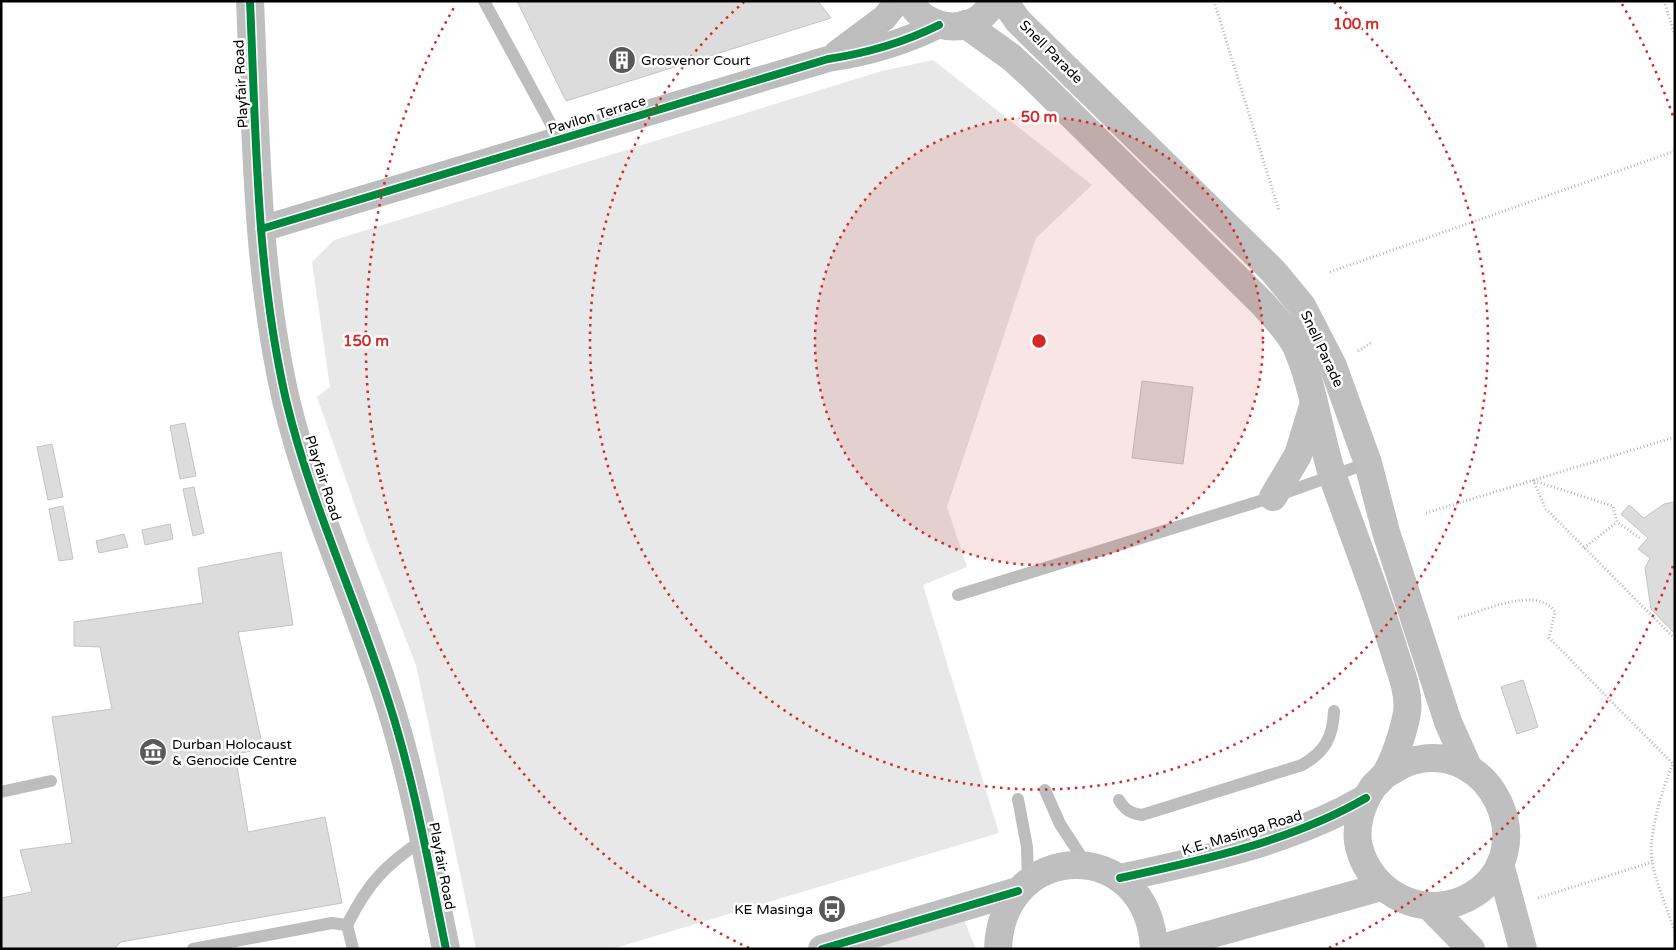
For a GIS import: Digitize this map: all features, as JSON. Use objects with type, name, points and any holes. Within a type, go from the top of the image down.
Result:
[{"type":"main road","name":"Playfair Road","points":[[250,1],[261,229],[271,323],[286,401],[306,472],[390,706],[414,791],[446,949]]},
{"type":"main road","name":"Snell Parade","points":[[910,1],[914,9],[952,25],[1012,57],[1268,311],[1295,343],[1333,476],[1357,539],[1407,693],[1406,717],[1386,774]]},
{"type":"main road","points":[[952,25],[976,20],[995,1]]},
{"type":"main road","name":"Snell Parade","points":[[1004,1],[1018,21],[1273,270],[1302,306],[1333,366],[1368,464],[1386,532],[1448,722],[1468,767]]},
{"type":"main road","points":[[1273,497],[1298,455],[1313,405]]},
{"type":"main road","points":[[1441,758],[1468,767],[1490,785],[1503,810],[1507,837],[1500,864],[1489,881],[1474,894],[1456,903],[1430,907],[1407,903],[1381,887],[1367,868],[1358,845],[1358,821],[1366,798],[1386,774],[1412,761],[1441,758]]},
{"type":"main road","name":"K.E. Masinga Road","points":[[1120,878],[1183,864],[1297,830],[1332,818],[1366,798]]},
{"type":"main road","points":[[1500,864],[1523,949]]},
{"type":"main road","points":[[822,949],[1023,886],[1046,870],[1066,865],[1087,865],[1104,870],[1120,878],[1136,892],[1147,910],[1153,929],[1154,949]]},
{"type":"main road","points":[[998,949],[999,928],[1006,908],[1023,886]]},
{"type":"main road","points":[[1158,949],[1381,887]]},
{"type":"main road","points":[[1430,907],[1471,949]]},
{"type":"main road","points":[[1231,949],[1266,918]]},
{"type":"street","name":"Pavilon Terrace","points":[[828,59],[869,31],[884,18],[898,1]]},
{"type":"street","name":"Pavilon Terrace","points":[[261,229],[828,59],[883,48],[952,25]]},
{"type":"lane","points":[[484,1],[559,139]]},
{"type":"lane","points":[[958,595],[1273,497],[1368,464]]},
{"type":"lane","points":[[1119,800],[1123,808],[1132,813],[1142,815],[1302,765],[1323,750],[1331,737],[1334,711]]},
{"type":"lane","points":[[1,792],[51,781]]},
{"type":"lane","points":[[1045,790],[1060,824],[1087,865]]},
{"type":"lane","points":[[1018,799],[1027,847],[1023,886]]},
{"type":"lane","points":[[353,949],[347,925],[373,880],[394,859],[424,839]]},
{"type":"lane","points":[[193,949],[332,922],[347,925]]},
{"type":"path","points":[[1214,1],[1279,211]]},
{"type":"path","points":[[1664,1],[1675,36]]},
{"type":"path","points":[[1330,272],[1675,151]]},
{"type":"path","points":[[1426,513],[1675,437]]},
{"type":"path","points":[[1533,480],[1613,506],[1617,522],[1641,539]]},
{"type":"path","points":[[1533,480],[1546,509],[1675,639]]},
{"type":"path","points":[[1584,548],[1617,522]]},
{"type":"path","points":[[1458,618],[1524,599],[1536,599],[1550,604],[1555,612],[1549,638],[1673,764],[1668,776],[1651,843],[1652,862],[1675,932]]},
{"type":"path","points":[[1511,907],[1652,862]]},
{"type":"shaded area","points":[[933,60],[1092,185],[1036,238],[947,507],[967,567],[923,585],[999,833],[612,949],[476,949],[416,665],[366,537],[317,397],[330,387],[312,262],[334,240],[882,71]]},
{"type":"shaded area","points":[[964,920],[976,949],[869,949]]},
{"type":"building","name":"Grosvenor Court","points":[[517,1],[818,1],[831,18],[566,101]]},
{"type":"building","points":[[1142,381],[1193,387],[1183,464],[1132,458]]},
{"type":"building","points":[[185,423],[196,476],[180,479],[170,426]]},
{"type":"building","points":[[52,444],[63,497],[48,500],[37,447]]},
{"type":"building","points":[[194,487],[204,533],[193,536],[183,489]]},
{"type":"building","points":[[1675,502],[1675,634],[1651,609],[1645,568],[1650,558],[1638,549],[1648,538],[1621,514],[1629,505],[1644,518],[1664,504]]},
{"type":"building","points":[[63,506],[73,559],[59,561],[49,509]]},
{"type":"building","points":[[170,524],[173,539],[145,545],[142,530]]},
{"type":"building","points":[[124,534],[128,547],[99,553],[96,541]]},
{"type":"building","name":"Durban Holocaust & Genocide Centre","points":[[281,552],[293,625],[238,632],[263,749],[235,754],[248,832],[325,817],[342,903],[121,942],[114,949],[1,949],[1,898],[32,892],[20,850],[72,843],[52,717],[112,709],[100,647],[74,646],[74,622],[203,603],[198,568]]},
{"type":"building","points":[[1523,680],[1538,727],[1517,734],[1501,687]]},
{"type":"cycle path","points":[[250,1],[256,151],[263,252],[276,351],[286,400],[308,478],[364,630],[399,736],[421,826],[446,949]]},
{"type":"cycle path","points":[[261,229],[828,59],[857,54],[885,46],[939,25]]},
{"type":"cycle path","points":[[1120,878],[1215,856],[1278,837],[1338,813],[1366,798]]},
{"type":"cycle path","points":[[822,949],[1018,891]]},
{"type":"place","name":"Grosvenor Court","points":[[622,60]]},
{"type":"place","name":"Durban Holocaust & Genocide Centre","points":[[153,752]]},
{"type":"place","name":"KE Masinga","points":[[832,909]]}]
